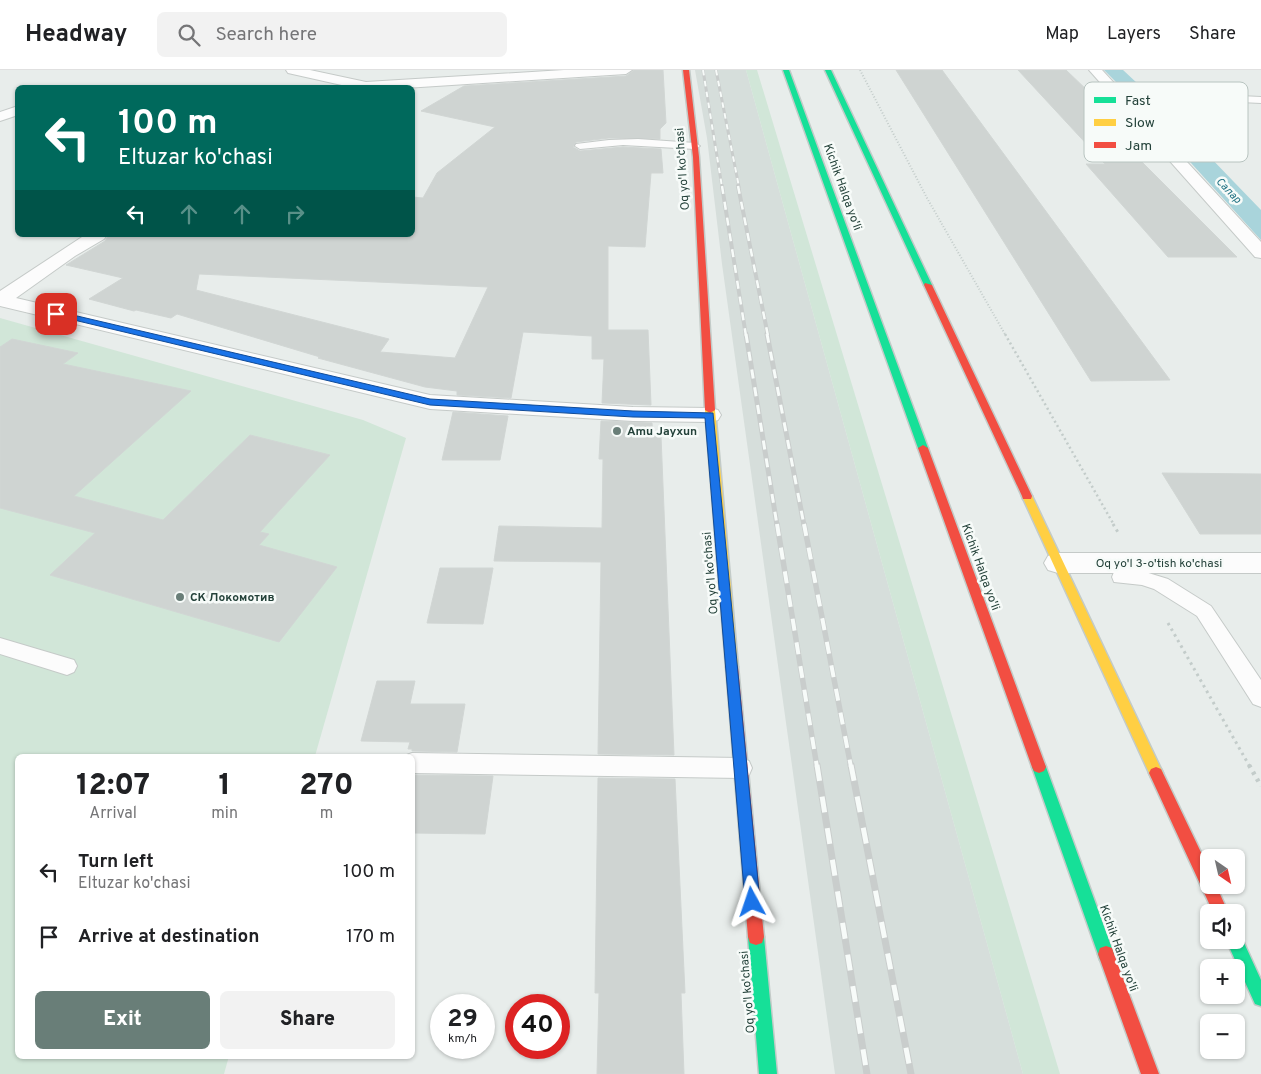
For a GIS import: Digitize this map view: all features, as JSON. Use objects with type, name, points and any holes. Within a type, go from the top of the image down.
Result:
[{"type":"main road","name":"Oq yo'l ko'chasi","points":[[686,70],[695,146],[710,415],[768,1074]]},
{"type":"main road","name":"Kichik Halqa yo'li","points":[[786,70],[1150,1074]]},
{"type":"main road","points":[[828,70],[1217,904]]},
{"type":"main road","points":[[1238,949],[1261,998]]},
{"type":"street","points":[[292,70],[356,85]]},
{"type":"street","points":[[395,85],[626,70]]},
{"type":"street","points":[[1095,70],[1106,82]]},
{"type":"street","points":[[0,117],[15,111]]},
{"type":"street","points":[[1178,162],[1261,253]]},
{"type":"street","points":[[0,300],[69,252],[95,237]]},
{"type":"street","points":[[0,300],[430,402],[633,414],[710,415]]},
{"type":"street","name":"Oq yo'l 3-o'tish ko'chasi","points":[[1058,563],[1128,570],[1261,564]]},
{"type":"lane","points":[[1248,99],[1261,100]]},
{"type":"lane","points":[[580,146],[596,143],[641,142],[695,146]]},
{"type":"lane","points":[[1128,570],[1142,578],[1161,584],[1204,611],[1261,698]]},
{"type":"lane","points":[[0,646],[67,666]]},
{"type":"lane","points":[[415,763],[741,768]]},
{"type":"path","points":[[860,70],[1128,570]]},
{"type":"path","points":[[1167,621],[1261,786]]},
{"type":"shaded area","points":[[695,70],[746,70],[1023,1074],[835,1074],[722,264],[707,138]]},
{"type":"green space","points":[[746,70],[757,70],[1060,1074],[1023,1074]]},
{"type":"green space","name":"СК Локомотив","points":[[0,318],[363,420],[406,438],[316,754],[15,754],[15,1059],[228,1059],[224,1074],[0,1074]]},
{"type":"water","points":[[1104,70],[1123,70],[1136,82],[1116,82]]},
{"type":"water","name":"Салар","points":[[1190,162],[1215,162],[1261,210],[1261,240]]},
{"type":"building","points":[[634,70],[663,70],[666,123],[660,129],[660,139],[609,138],[576,142],[573,147],[580,151],[623,147],[661,149],[663,173],[651,173],[645,247],[608,246],[608,330],[648,330],[651,405],[602,403],[604,359],[592,359],[592,336],[523,332],[511,398],[457,395],[457,391],[425,387],[318,358],[320,357],[177,314],[171,318],[134,311],[89,299],[123,278],[66,265],[105,241],[108,237],[415,237],[415,197],[423,198],[437,173],[495,127],[421,111],[464,86],[626,76]],"holes":[[[199,274],[488,287],[455,358],[380,352],[389,339],[196,290]]]},
{"type":"building","points":[[896,70],[942,70],[1170,380],[1091,381]]},
{"type":"building","points":[[1018,70],[1066,70],[1084,87],[1084,141]]},
{"type":"building","points":[[1103,162],[1142,162],[1237,257],[1168,257],[1086,164],[1105,164]]},
{"type":"building","points":[[12,339],[78,353],[63,364],[191,391],[74,496],[163,520],[250,435],[330,455],[260,532],[269,534],[259,545],[337,567],[279,642],[50,575],[95,533],[0,508],[0,347]]},
{"type":"building","points":[[453,412],[508,416],[500,460],[442,460]]},
{"type":"building","points":[[601,421],[652,423],[653,436],[661,436],[674,755],[598,754],[601,562],[494,561],[499,526],[602,528],[603,459],[599,459]]},
{"type":"building","points":[[1162,473],[1261,474],[1261,534],[1200,534]]},
{"type":"building","points":[[440,568],[493,568],[483,624],[427,623]]},
{"type":"building","points":[[377,681],[415,681],[410,704],[465,704],[457,752],[412,751],[412,749],[408,749],[410,742],[361,741]]},
{"type":"building","points":[[415,775],[493,776],[485,834],[415,833]]},
{"type":"building","points":[[598,778],[675,779],[685,993],[681,993],[684,1074],[597,1074],[599,993],[595,993]]},
{"type":"railway","points":[[703,70],[722,187]]},
{"type":"railway","points":[[716,70],[739,187]]},
{"type":"railway","points":[[722,186],[746,336]]},
{"type":"railway","points":[[738,186],[768,336]]},
{"type":"railway","points":[[746,334],[777,525]]},
{"type":"railway","points":[[767,334],[804,525]]},
{"type":"railway","points":[[777,524],[817,767]]},
{"type":"railway","points":[[804,524],[851,767]]},
{"type":"railway","points":[[817,765],[867,1074]]},
{"type":"railway","points":[[851,765],[911,1074]]},
{"type":"traffic: fast","points":[[786,70],[923,448]]},
{"type":"traffic: fast","points":[[828,70],[928,285]]},
{"type":"traffic: fast","points":[[1039,767],[1106,954]]},
{"type":"traffic: fast","points":[[756,937],[768,1074]]},
{"type":"traffic: fast","points":[[1238,949],[1261,998]]},
{"type":"traffic: slow","points":[[710,410],[732,667]]},
{"type":"traffic: slow","points":[[1027,496],[1156,773]]},
{"type":"traffic: jam","points":[[686,70],[696,157],[710,410]]},
{"type":"traffic: jam","points":[[928,285],[1027,496]]},
{"type":"traffic: jam","points":[[923,448],[1039,767]]},
{"type":"traffic: jam","points":[[732,667],[756,937]]},
{"type":"traffic: jam","points":[[1156,773],[1217,904]]},
{"type":"traffic: jam","points":[[1106,954],[1150,1074]]},
{"type":"place","name":"Amu Jayxun","points":[[617,431]]},
{"type":"place","name":"СК Локомотив","points":[[180,597]]},
{"type":"route","points":[[56,314],[430,402],[633,414],[710,415],[752,902]]}]
